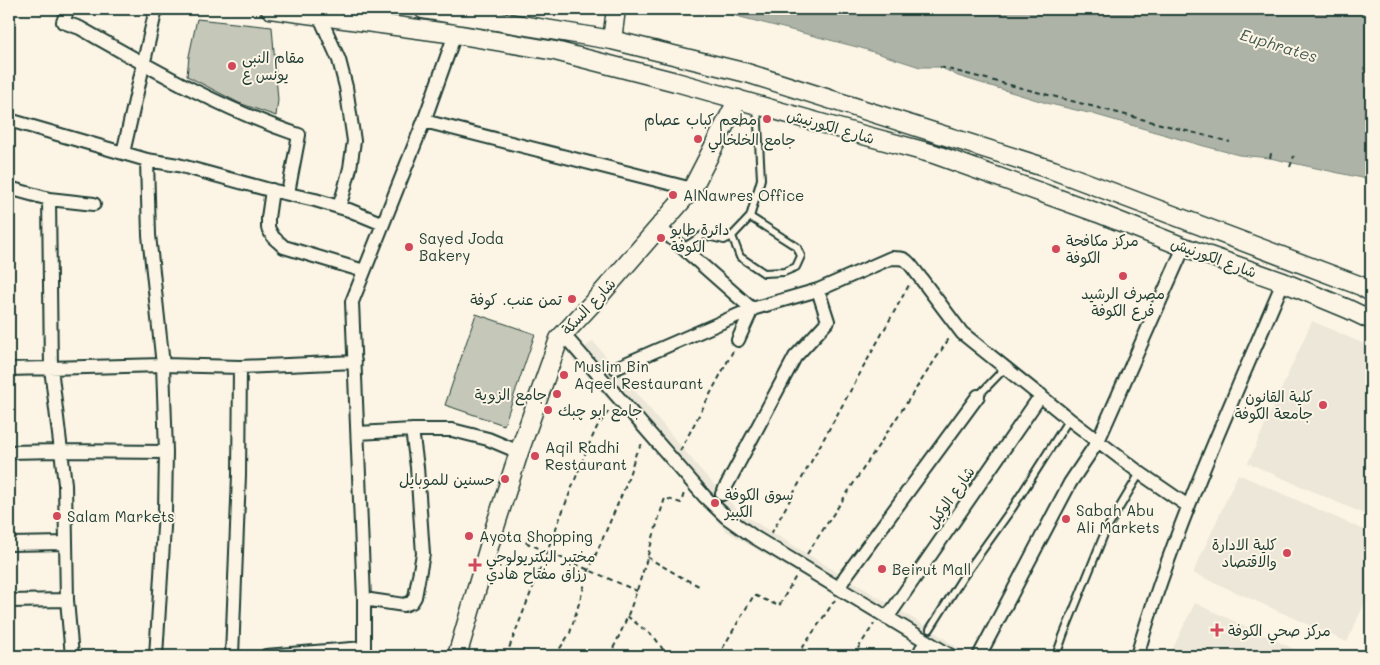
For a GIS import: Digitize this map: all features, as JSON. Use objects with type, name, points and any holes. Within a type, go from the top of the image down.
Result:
[{"type":"street","points":[[68,9],[63,22],[80,28],[193,91],[264,123],[299,135],[288,194]]},
{"type":"street","points":[[124,153],[156,9]]},
{"type":"street","name":"شارع الكورنيش","points":[[270,9],[455,34],[555,50],[934,154],[1283,282],[1371,320]]},
{"type":"street","name":"شارع الكورنيش","points":[[432,9],[612,40],[747,73],[1054,170],[1366,289]]},
{"type":"street","points":[[612,40],[616,9]]},
{"type":"street","points":[[319,15],[339,60],[346,87],[354,141],[350,168],[339,207]]},
{"type":"street","points":[[266,656],[364,652],[364,598],[352,302],[424,121],[455,34]]},
{"type":"street","name":"شارع السكة","points":[[457,656],[494,528],[559,338],[600,295],[692,189],[738,99]]},
{"type":"street","points":[[823,124],[833,114],[833,100]]},
{"type":"street","points":[[852,132],[851,118],[853,113],[859,108]]},
{"type":"street","points":[[9,120],[147,160],[178,165],[315,200],[383,224]]},
{"type":"street","points":[[424,121],[692,189]]},
{"type":"street","points":[[147,160],[149,235],[163,365],[166,452],[165,511],[156,656]]},
{"type":"street","points":[[9,188],[49,199],[94,204]]},
{"type":"street","points":[[272,190],[268,228],[273,237],[284,247],[364,272]]},
{"type":"street","points":[[49,199],[51,368],[65,484],[67,600],[72,656]]},
{"type":"street","points":[[659,227],[752,309]]},
{"type":"street","points":[[979,656],[1070,483],[1098,441],[1184,247]]},
{"type":"street","points":[[616,368],[752,309],[818,290],[891,258],[903,258],[916,272],[962,333],[1069,419],[1140,473],[1188,506]]},
{"type":"street","points":[[1137,656],[1146,623],[1188,506],[1283,282]]},
{"type":"street","points":[[1348,309],[1366,289]]},
{"type":"street","points":[[722,494],[795,357],[828,321],[818,290]]},
{"type":"street","points":[[738,340],[752,309]]},
{"type":"street","points":[[562,334],[705,497],[726,517],[766,544],[950,656]]},
{"type":"street","points":[[9,369],[163,365],[240,367],[355,362]]},
{"type":"street","points":[[232,656],[239,475],[240,367]]},
{"type":"street","name":"شارع الوكيل","points":[[884,615],[1041,395]]},
{"type":"street","points":[[840,589],[845,577],[978,396]]},
{"type":"street","points":[[364,598],[404,605],[412,602],[415,597],[423,554],[417,467],[412,430]]},
{"type":"street","points":[[358,433],[452,430],[488,440],[519,452]]},
{"type":"street","points":[[9,452],[166,452]]},
{"type":"street","points":[[9,544],[66,543]]},
{"type":"street","points":[[9,601],[67,600]]},
{"type":"lane","points":[[683,248],[703,235],[724,240],[732,236],[750,217],[761,179],[756,104]]},
{"type":"lane","points":[[732,236],[740,257],[764,273],[784,272],[796,267],[801,256],[797,247],[750,217]]},
{"type":"lane","points":[[978,396],[1006,368]]},
{"type":"lane","points":[[930,629],[963,577],[1014,507],[1069,419]]},
{"type":"lane","points":[[1056,656],[1062,636],[1105,532],[1140,473]]},
{"type":"path","points":[[940,67],[1230,142]]},
{"type":"path","points":[[1270,158],[1272,150]]},
{"type":"path","points":[[1290,167],[1294,156]]},
{"type":"path","points":[[766,544],[916,272]]},
{"type":"path","points":[[718,656],[754,595],[780,606],[807,554],[957,327]]},
{"type":"path","points":[[672,459],[683,448],[738,340]]},
{"type":"path","points":[[506,656],[597,427],[605,415],[620,400]]},
{"type":"path","points":[[555,656],[570,634],[588,570],[626,485],[636,453],[649,433]]},
{"type":"path","points":[[609,656],[637,591],[665,498],[681,503],[690,479]]},
{"type":"path","points":[[494,528],[637,591]]},
{"type":"path","points":[[647,557],[699,586]]},
{"type":"path","points":[[797,656],[840,589]]},
{"type":"path","points":[[853,656],[884,615]]},
{"type":"path","points":[[627,616],[655,638],[664,651],[660,656]]},
{"type":"shaded area","name":"كلية القانون جامعة الكوفة","points":[[1312,321],[1371,347],[1371,517],[1248,463]]},
{"type":"shaded area","name":"سوق الكوفة الكبير","points":[[593,341],[699,468],[739,512],[930,629],[970,656],[936,656],[726,531],[571,358]]},
{"type":"shaded area","name":"كلية الادارة والاقتصاد","points":[[1238,474],[1371,533],[1371,589],[1347,642],[1193,573]]},
{"type":"shaded area","name":"مركز صحي الكوفة","points":[[1195,603],[1309,656],[1169,656]]},
{"type":"water","name":"Euphrates","points":[[709,9],[1371,9],[1371,180],[1270,158],[1239,155],[1204,146],[1093,114],[1050,104],[958,76],[940,67],[920,67],[861,48]]},
{"type":"building","name":"مقام النبي يونس ع","points":[[197,19],[272,27],[278,100],[276,116],[239,103],[187,76]]},
{"type":"building","points":[[476,314],[535,334],[504,425],[445,405]]},
{"type":"place","name":"مقام النبي يونس ع","points":[[232,66]]},
{"type":"place","name":"مطعم كباب عصام","points":[[767,119]]},
{"type":"place","name":"جامع الخلخالي","points":[[698,139]]},
{"type":"place","name":"AlNawres Office","points":[[673,195]]},
{"type":"place","name":"دائرة طابو الكوفة","points":[[661,238]]},
{"type":"place","name":"Sayed Joda Bakery","points":[[409,247]]},
{"type":"place","name":"مركز مكافحة الكوفة","points":[[1056,249]]},
{"type":"place","name":"مصرف الرشيد فرع الكوفة","points":[[1123,276]]},
{"type":"place","name":"تمن عنب. كوفة","points":[[572,299]]},
{"type":"place","name":"Muslim Bin Aqeel Restaurant","points":[[564,375]]},
{"type":"place","name":"جامع الزوية","points":[[557,394]]},
{"type":"place","name":"كلية القانون جامعة الكوفة","points":[[1323,405]]},
{"type":"place","name":"جامع ابو چبك","points":[[548,410]]},
{"type":"place","name":"Aqil Radhi Restaurant","points":[[535,456]]},
{"type":"place","name":"حسنين للموبايل","points":[[505,479]]},
{"type":"place","name":"سوق الكوفة الكبير","points":[[715,503]]},
{"type":"place","name":"Salam Markets","points":[[57,516]]},
{"type":"place","name":"Sabah Abu Ali Markets","points":[[1066,519]]},
{"type":"place","name":"Ayota Shopping","points":[[469,536]]},
{"type":"place","name":"كلية الادارة والاقتصاد","points":[[1287,553]]},
{"type":"place","name":"مختبر البكتريولوجي رزاق مفتاح هادي","points":[[475,565]]},
{"type":"place","name":"Beirut Mall","points":[[882,569]]},
{"type":"place","name":"مركز صحي الكوفة","points":[[1217,630]]}]
